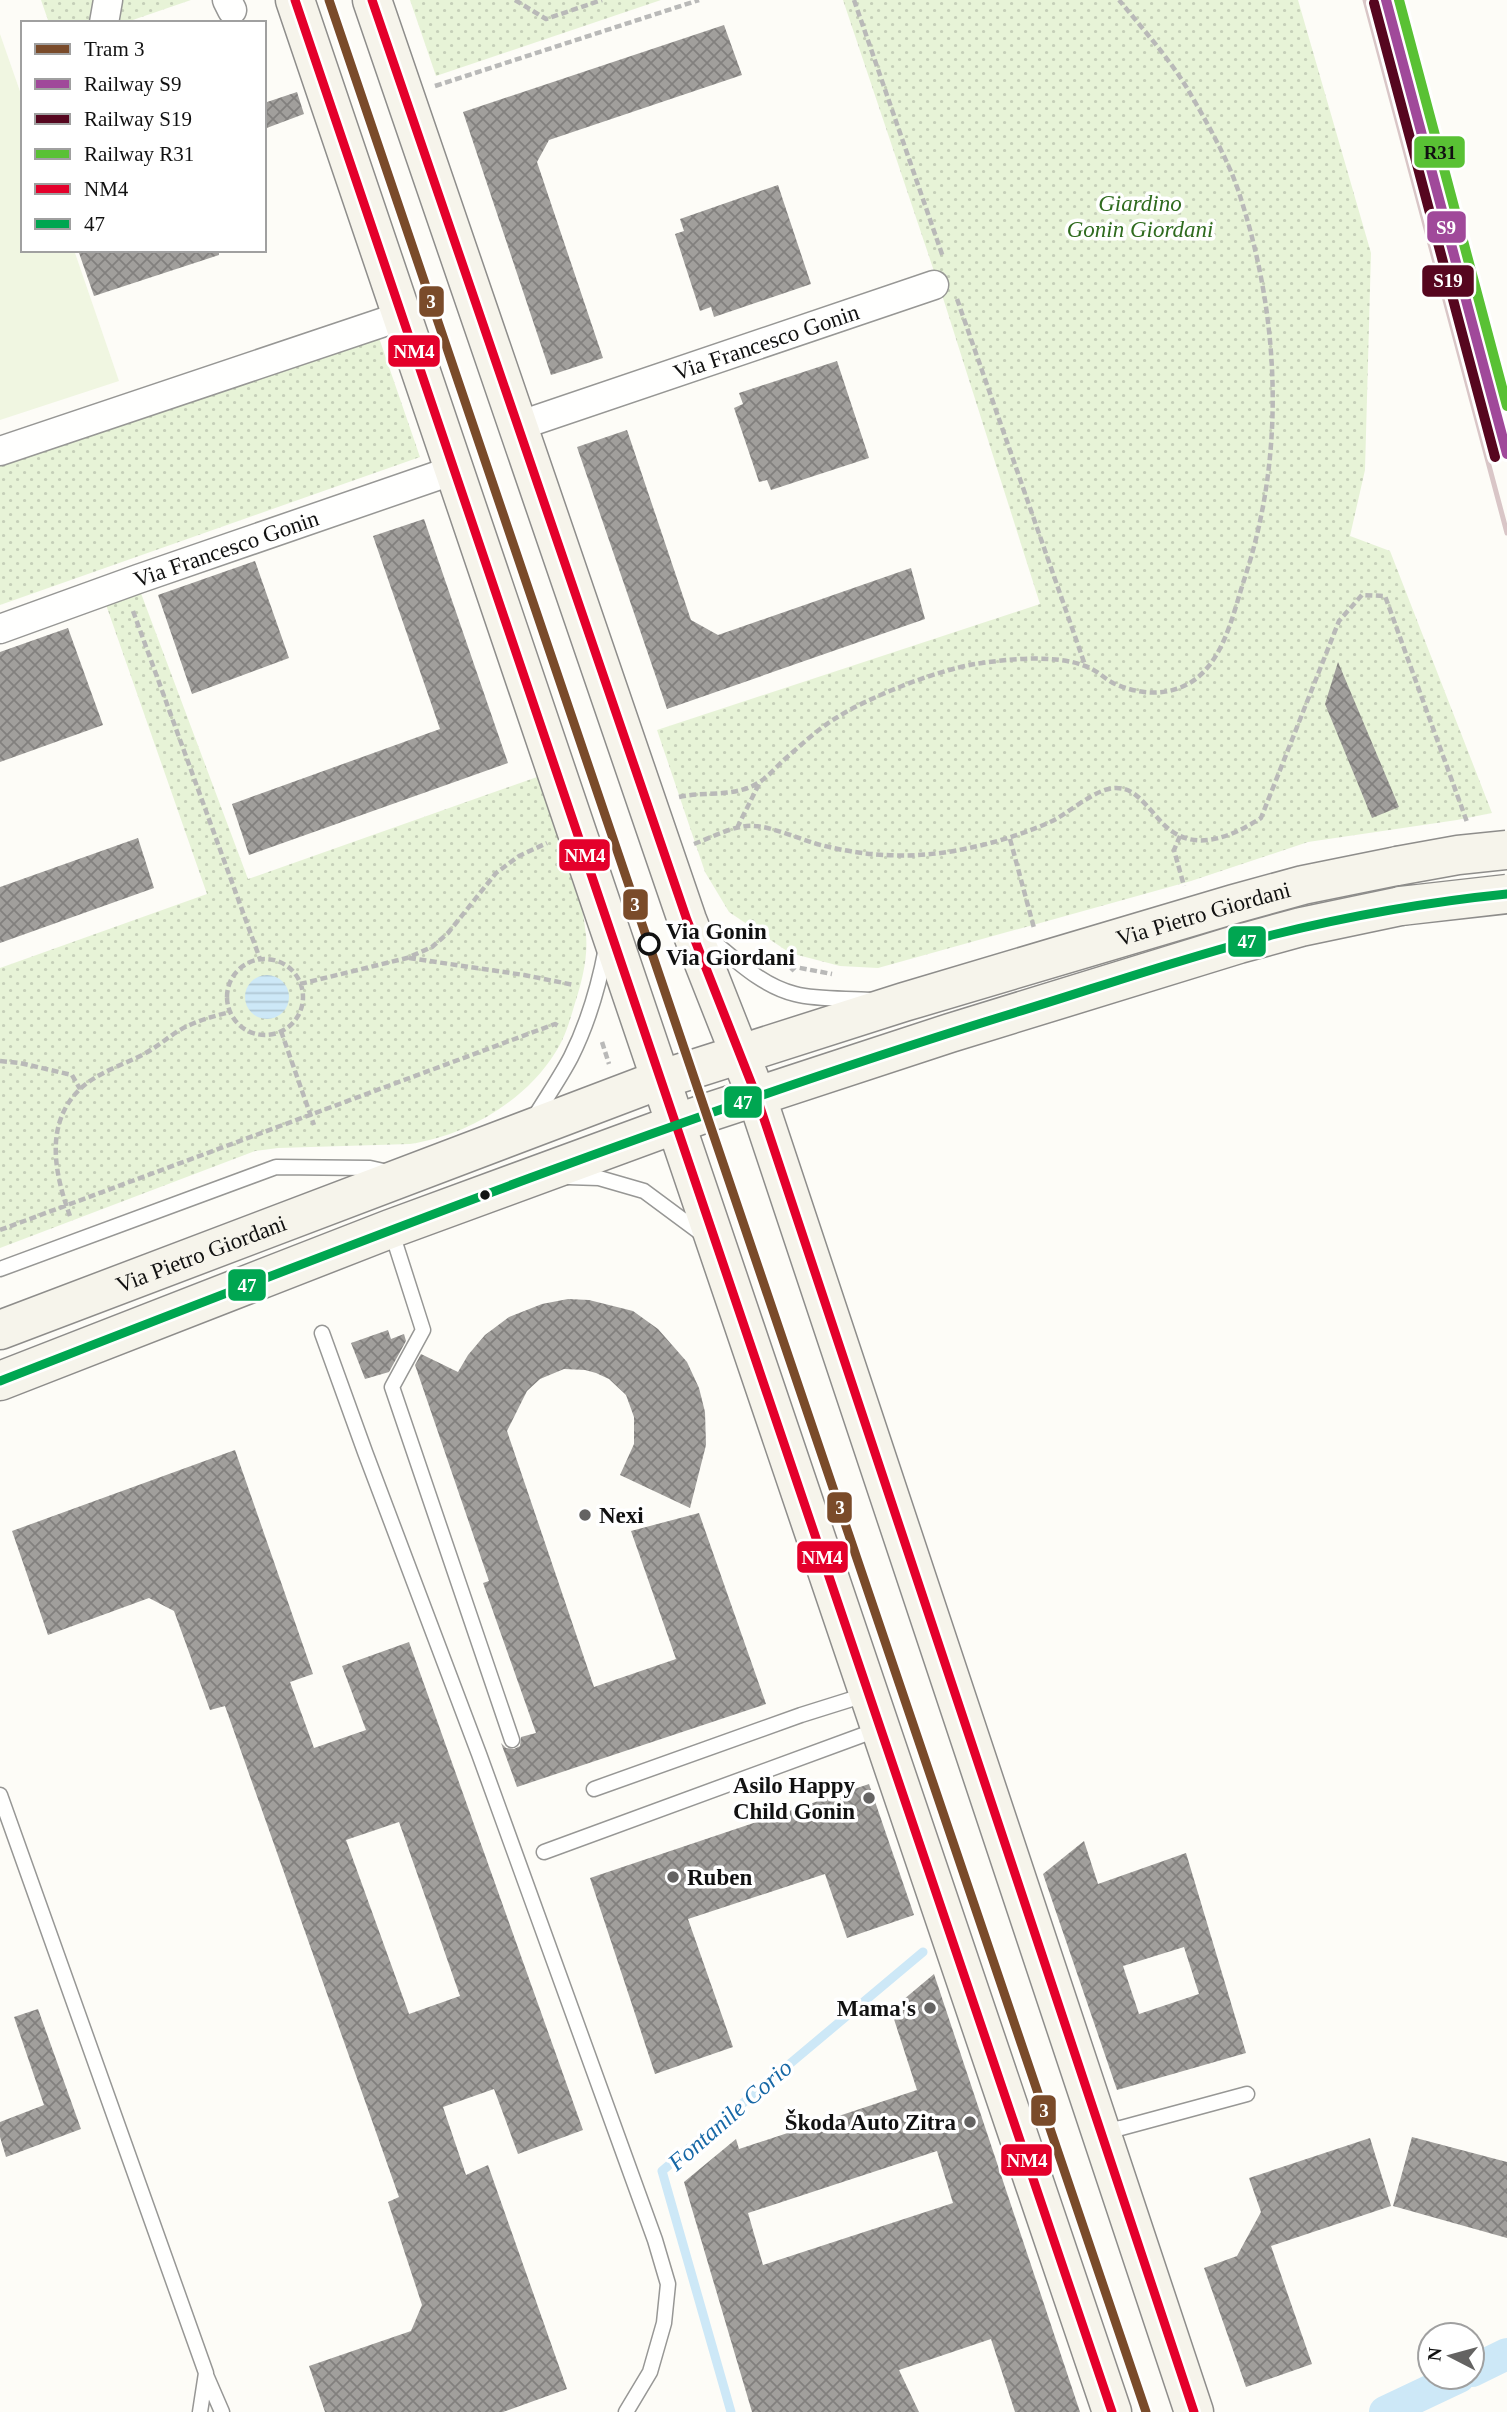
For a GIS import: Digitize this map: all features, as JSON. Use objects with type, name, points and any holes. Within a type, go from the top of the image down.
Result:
[{"type":"street","points":[[104,21],[108,0]]},
{"type":"street","points":[[295,0],[1112,2412]]},
{"type":"street","points":[[372,0],[687,920],[756,1095],[1194,2412]]},
{"type":"street","name":"Via Francesco Gonin","points":[[518,426],[945,281]]},
{"type":"street","points":[[0,452],[402,316]]},
{"type":"street","name":"Via Francesco Gonin","points":[[0,629],[454,470]]},
{"type":"street","name":"Via Pietro Giordani","points":[[0,1330],[659,1080],[904,1002],[1280,891],[1397,866],[1458,855],[1507,850]]},
{"type":"street","name":"Via Pietro Giordani","points":[[0,1381],[390,1229],[756,1095],[1301,927],[1401,906],[1507,894]]},
{"type":"lane","name":"Via Pietro Giordani","points":[[687,920],[774,986],[796,994],[904,1002]]},
{"type":"lane","points":[[527,1130],[570,1059],[584,1027],[601,972],[609,929]]},
{"type":"lane","points":[[0,1269],[276,1167],[370,1168],[403,1175]]},
{"type":"lane","points":[[538,1175],[599,1178],[644,1191],[717,1247]]},
{"type":"lane","points":[[390,1229],[423,1330],[391,1387],[512,1740]]},
{"type":"lane","points":[[322,1333],[480,1754],[655,2241],[668,2284],[664,2323],[650,2372],[625,2412]]},
{"type":"lane","points":[[594,1789],[801,1715],[875,1711]]},
{"type":"lane","points":[[544,1852],[875,1711]]},
{"type":"lane","points":[[0,1796],[222,2412]]},
{"type":"lane","points":[[1099,2131],[1121,2128],[1247,2094]]},
{"type":"lane","points":[[200,2412],[206,2373]]},
{"type":"path","points":[[515,0],[546,19],[602,0]]},
{"type":"path","points":[[431,88],[699,0]]},
{"type":"path","points":[[854,0],[945,281],[1085,665]]},
{"type":"path","points":[[737,828],[760,782],[835,719],[932,676],[972,664],[1045,659],[1085,665],[1114,683],[1139,692],[1165,693],[1189,684],[1210,666],[1223,641],[1255,549],[1266,487],[1273,420],[1271,338],[1261,276],[1240,197],[1213,137],[1185,86],[1119,0]]},
{"type":"path","points":[[123,585],[260,959]]},
{"type":"path","points":[[690,845],[737,828],[756,826],[862,854],[910,856],[953,851],[1010,839],[1053,821],[1105,789],[1118,788],[1134,792],[1171,831],[1180,836],[1200,842],[1239,833],[1261,818],[1339,621],[1362,595],[1385,596],[1469,827]]},
{"type":"path","points":[[675,798],[732,793],[760,782]]},
{"type":"path","points":[[1180,836],[1174,850],[1184,889]]},
{"type":"path","points":[[300,984],[407,958],[432,947],[448,933],[496,873],[519,856],[554,839]]},
{"type":"path","points":[[1010,839],[1036,939]]},
{"type":"path","points":[[407,958],[574,985]]},
{"type":"path","points":[[260,959],[273,960],[294,973],[300,984],[300,1011],[292,1023],[281,1031],[266,1035],[251,1032],[238,1024],[230,1012],[226,995],[231,978],[244,965],[260,959]]},
{"type":"path","points":[[70,1216],[58,1183],[56,1140],[66,1106],[80,1089],[124,1062],[144,1054],[177,1031],[202,1019],[230,1012]]},
{"type":"path","points":[[0,1230],[555,1024]]},
{"type":"path","points":[[281,1031],[314,1125]]},
{"type":"path","points":[[600,1036],[612,1073]]},
{"type":"path","points":[[0,1061],[72,1075],[80,1089]]},
{"type":"green space","points":[[41,0],[191,0],[130,21],[48,21]]},
{"type":"green space","points":[[410,0],[661,0],[436,76]]},
{"type":"green space","name":"Giardino Gonin Giordani","points":[[843,0],[1298,0],[1371,253],[1365,470],[1350,536],[1390,551],[1492,813],[1308,842],[1191,881],[878,968],[840,966],[790,953],[729,912],[705,872],[657,730],[1040,604],[944,301]]},
{"type":"green space","points":[[0,34],[21,94],[21,252],[75,252],[119,381],[0,420]]},
{"type":"green space","points":[[378,335],[420,457],[0,605],[0,464]]},
{"type":"green space","points":[[139,588],[248,879],[540,776],[579,895],[586,935],[582,978],[571,1016],[555,1053],[528,1086],[511,1101],[473,1124],[431,1140],[410,1144],[255,1151],[0,1248],[0,968],[207,894],[104,599]]},
{"type":"water","points":[[267,975],[276,976],[283,981],[288,988],[288,1006],[283,1013],[276,1018],[267,1019],[258,1018],[251,1013],[246,1006],[245,997],[246,988],[251,981],[258,976]]},
{"type":"building","points":[[724,25],[742,75],[549,140],[537,162],[603,358],[551,375],[463,112]]},
{"type":"building","points":[[297,92],[304,114],[266,128],[266,102]]},
{"type":"building","points":[[778,185],[811,284],[714,317],[711,307],[700,311],[675,234],[684,231],[680,219]]},
{"type":"building","points":[[79,252],[219,252],[219,255],[94,296]]},
{"type":"building","points":[[837,361],[869,458],[771,490],[767,480],[759,482],[734,408],[743,404],[739,393]]},
{"type":"building","points":[[627,430],[691,620],[718,635],[911,568],[925,619],[667,709],[577,447]]},
{"type":"building","points":[[424,519],[508,763],[249,855],[232,804],[440,729],[373,536]]},
{"type":"building","points":[[255,561],[289,658],[192,694],[158,595]]},
{"type":"building","points":[[68,628],[103,725],[0,762],[0,652]]},
{"type":"building","points":[[1338,662],[1399,807],[1372,818],[1325,704]]},
{"type":"building","points":[[138,838],[154,888],[0,943],[0,887]]},
{"type":"building","points":[[568,1299],[589,1300],[633,1311],[658,1329],[687,1362],[699,1388],[705,1412],[706,1445],[690,1508],[620,1475],[634,1444],[634,1417],[626,1395],[609,1379],[596,1373],[564,1369],[540,1379],[527,1391],[507,1431],[594,1687],[676,1659],[631,1531],[699,1513],[766,1704],[517,1787],[501,1743],[506,1748],[514,1749],[520,1746],[521,1737],[536,1733],[483,1583],[489,1581],[415,1365],[421,1354],[458,1372],[485,1335],[509,1317],[542,1304]]},
{"type":"building","points":[[388,1330],[391,1339],[404,1334],[406,1341],[389,1372],[365,1379],[351,1343]]},
{"type":"building","points":[[235,1450],[313,1674],[290,1682],[314,1748],[366,1730],[342,1666],[409,1642],[583,2130],[518,2154],[494,2089],[443,2107],[466,2175],[488,2165],[567,2389],[503,2412],[325,2412],[309,2366],[411,2331],[422,2305],[388,2202],[399,2197],[225,1706],[210,1710],[174,1611],[149,1598],[48,1635],[12,1531]],"holes":[[[399,1822],[460,1996],[409,2014],[346,1840]]]},
{"type":"building","points":[[869,1784],[914,1915],[847,1938],[825,1874],[688,1919],[733,2047],[655,2074],[590,1878]]},
{"type":"building","points":[[1084,1841],[1098,1884],[1186,1853],[1246,2053],[1117,2090],[1043,1874]],"holes":[[[1184,1947],[1199,1994],[1139,2014],[1123,1966]]]},
{"type":"building","points":[[934,1974],[1080,2412],[1015,2412],[991,2339],[899,2370],[919,2412],[752,2412],[684,2182],[736,2139],[739,2149],[917,2090],[891,2010]],"holes":[[[937,2151],[953,2203],[763,2265],[748,2213]]]},
{"type":"building","points":[[38,2009],[81,2129],[6,2157],[0,2137],[0,2122],[44,2105],[14,2017]]},
{"type":"building","points":[[1412,2137],[1507,2162],[1507,2238],[1393,2206]]},
{"type":"building","points":[[1370,2138],[1391,2206],[1271,2246],[1312,2364],[1246,2387],[1204,2268],[1237,2256],[1261,2212],[1249,2178]]},
{"type":"waterway","name":"Fontanile Corio","points":[[731,2412],[662,2171],[923,1952]]},
{"type":"waterway","points":[[1486,2364],[1507,2354]]},
{"type":"waterway","points":[[1385,2412],[1429,2391]]},
{"type":"railway","points":[[1365,0],[1507,533]]},
{"type":"tram line","name":"3","points":[[329,0],[1146,2412]]},
{"type":"rail line","name":"S9","points":[[1386,0],[1507,454]]},
{"type":"rail line","name":"R31","points":[[1399,0],[1507,406]]},
{"type":"rail line","name":"S19","points":[[1374,3],[1495,457]]},
{"type":"transit line","name":"NM4","points":[[295,0],[1112,2412]]},
{"type":"transit line","name":"NM4","points":[[372,0],[687,920],[756,1095],[1194,2412]]},
{"type":"transit line","name":"47","points":[[0,1381],[499,1190],[750,1099],[877,1057],[1272,935],[1388,910],[1507,894]]},
{"type":"place","name":"Via Gonin Via Giordani","points":[[649,944]]},
{"type":"place","name":"Nexi","points":[[585,1515]]},
{"type":"place","name":"Asilo Happy Child Gonin","points":[[869,1798]]},
{"type":"place","name":"Ruben","points":[[673,1877]]},
{"type":"place","name":"Mama's","points":[[930,2008]]},
{"type":"place","name":"Škoda Auto Zitra","points":[[970,2122]]}]
